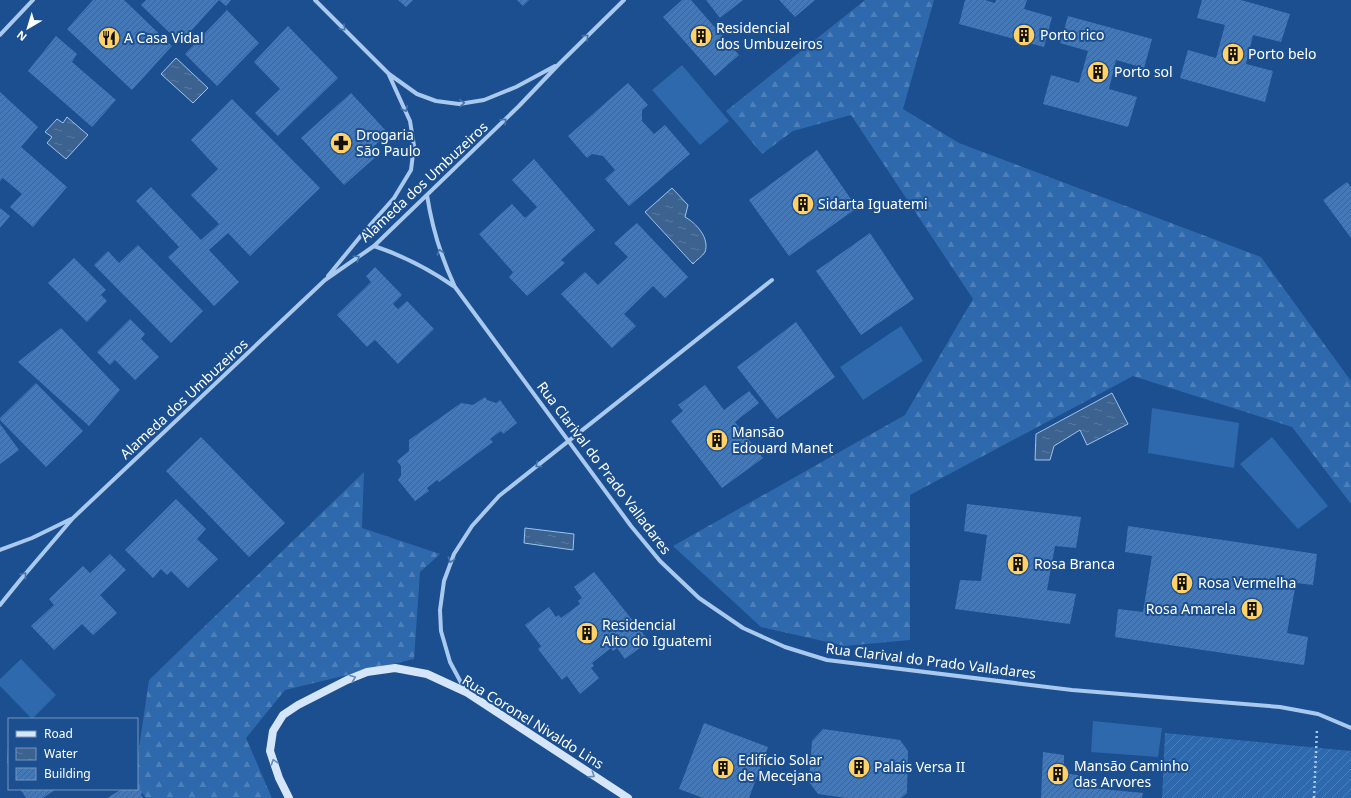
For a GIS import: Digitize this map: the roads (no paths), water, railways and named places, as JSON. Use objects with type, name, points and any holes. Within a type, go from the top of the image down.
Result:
[{"type":"street","points":[[0,35],[33,0]]},
{"type":"street","points":[[315,0],[389,74],[417,94],[436,101],[458,104],[484,100],[516,87],[559,64]]},
{"type":"street","name":"Alameda dos Umbuzeiros","points":[[0,605],[73,518],[325,280],[374,246],[519,106],[624,0]]},
{"type":"street","points":[[325,280],[394,198],[411,170],[414,146],[410,121],[389,74]]},
{"type":"street","name":"Rua Clarival do Prado Valladares","points":[[427,195],[430,219],[436,242],[455,287],[568,441],[660,561],[699,598],[743,628],[785,647],[827,660],[1072,690],[1280,707],[1318,714],[1351,728]]},
{"type":"street","name":"Rua Clarival do Prado Valladares","points":[[374,246],[396,253],[417,263],[437,274],[455,287]]},
{"type":"street","points":[[466,692],[450,662],[441,631],[440,610],[444,581],[454,554],[472,526],[499,496],[772,280]]},
{"type":"street","name":"Alameda dos Umbuzeiros","points":[[0,550],[32,538],[73,518]]},
{"type":"street","name":"Rua Coronel Nivaldo Lins","points":[[289,798],[279,778],[270,750],[273,731],[283,715],[298,705],[347,680],[367,672],[395,668],[427,674],[466,692],[628,798]]},
{"type":"water","points":[[176,58],[208,88],[193,103],[161,74]]},
{"type":"water","points":[[67,117],[88,135],[66,159],[47,143],[52,137],[45,132],[57,119],[63,123]]},
{"type":"water","points":[[672,188],[688,205],[685,217],[697,227],[706,241],[705,252],[693,264],[645,212]]},
{"type":"water","points":[[1112,393],[1128,424],[1087,445],[1080,430],[1054,446],[1050,460],[1035,460],[1036,434]]},
{"type":"water","points":[[525,528],[574,534],[573,550],[524,543]]},
{"type":"place","name":"Porto rico","points":[[1024,35]]},
{"type":"place","name":"Residencial dos Umbuzeiros","points":[[701,36]]},
{"type":"place","name":"A Casa Vidal","points":[[109,38]]},
{"type":"place","name":"Porto belo","points":[[1233,54]]},
{"type":"place","name":"Porto sol","points":[[1098,72]]},
{"type":"place","name":"Drogaria São Paulo","points":[[341,143]]},
{"type":"place","name":"Sidarta Iguatemi","points":[[803,204]]},
{"type":"place","name":"Mansão Edouard Manet","points":[[717,440]]},
{"type":"place","name":"Rosa Branca","points":[[1018,564]]},
{"type":"place","name":"Rosa Vermelha","points":[[1182,583]]},
{"type":"place","name":"Rosa Amarela","points":[[1252,609]]},
{"type":"place","name":"Residencial Alto do Iguatemi","points":[[587,633]]},
{"type":"place","name":"Palais Versa II","points":[[859,767]]},
{"type":"place","name":"Edifício Solar de Mecejana","points":[[723,768]]},
{"type":"place","name":"Mansão Caminho das Arvores","points":[[1058,774]]}]
